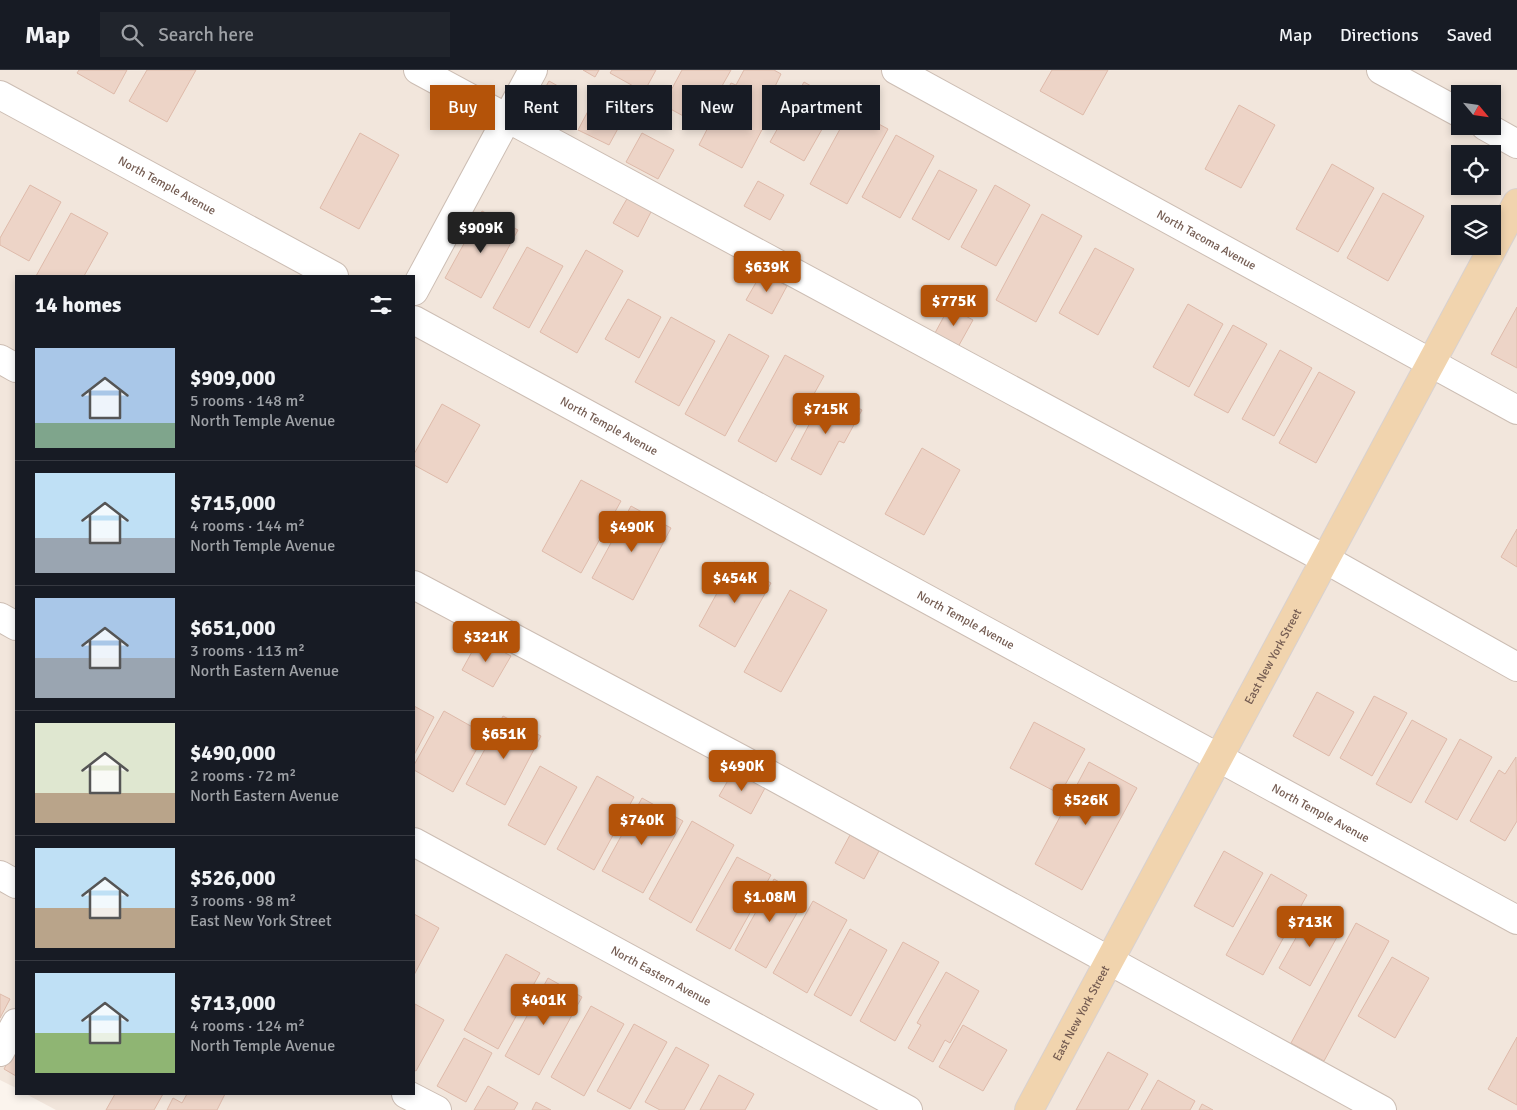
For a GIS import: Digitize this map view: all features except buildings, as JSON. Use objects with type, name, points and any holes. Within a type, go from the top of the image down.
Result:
[{"type":"main road","name":"East New York Street","points":[[1029,1110],[1517,203]]},
{"type":"street","points":[[418,70],[505,116]]},
{"type":"street","points":[[525,85],[533,70]]},
{"type":"street","name":"North Tacoma Avenue","points":[[896,70],[1517,410]]},
{"type":"street","points":[[1381,70],[1451,108]]},
{"type":"street","name":"North Temple Avenue","points":[[0,94],[332,275]]},
{"type":"street","points":[[415,288],[505,123]]},
{"type":"street","points":[[530,130],[1325,559],[1517,667]]},
{"type":"street","points":[[1501,135],[1517,144]]},
{"type":"street","name":"North Temple Avenue","points":[[415,321],[1517,920]]},
{"type":"street","points":[[0,359],[15,367]]},
{"type":"street","points":[[415,586],[743,760],[1382,1110]]},
{"type":"street","points":[[0,617],[15,625]]},
{"type":"street","name":"North Eastern Avenue","points":[[415,843],[908,1110]]},
{"type":"street","points":[[0,875],[15,883]]},
{"type":"street","points":[[0,1052],[15,1025]]},
{"type":"street","points":[[408,1095],[437,1110]]},
{"type":"shaded area","points":[[0,70],[1517,70],[1517,1110],[56,1110],[28,1095],[415,1095],[415,275],[15,275],[15,1088],[0,1080]]}]
